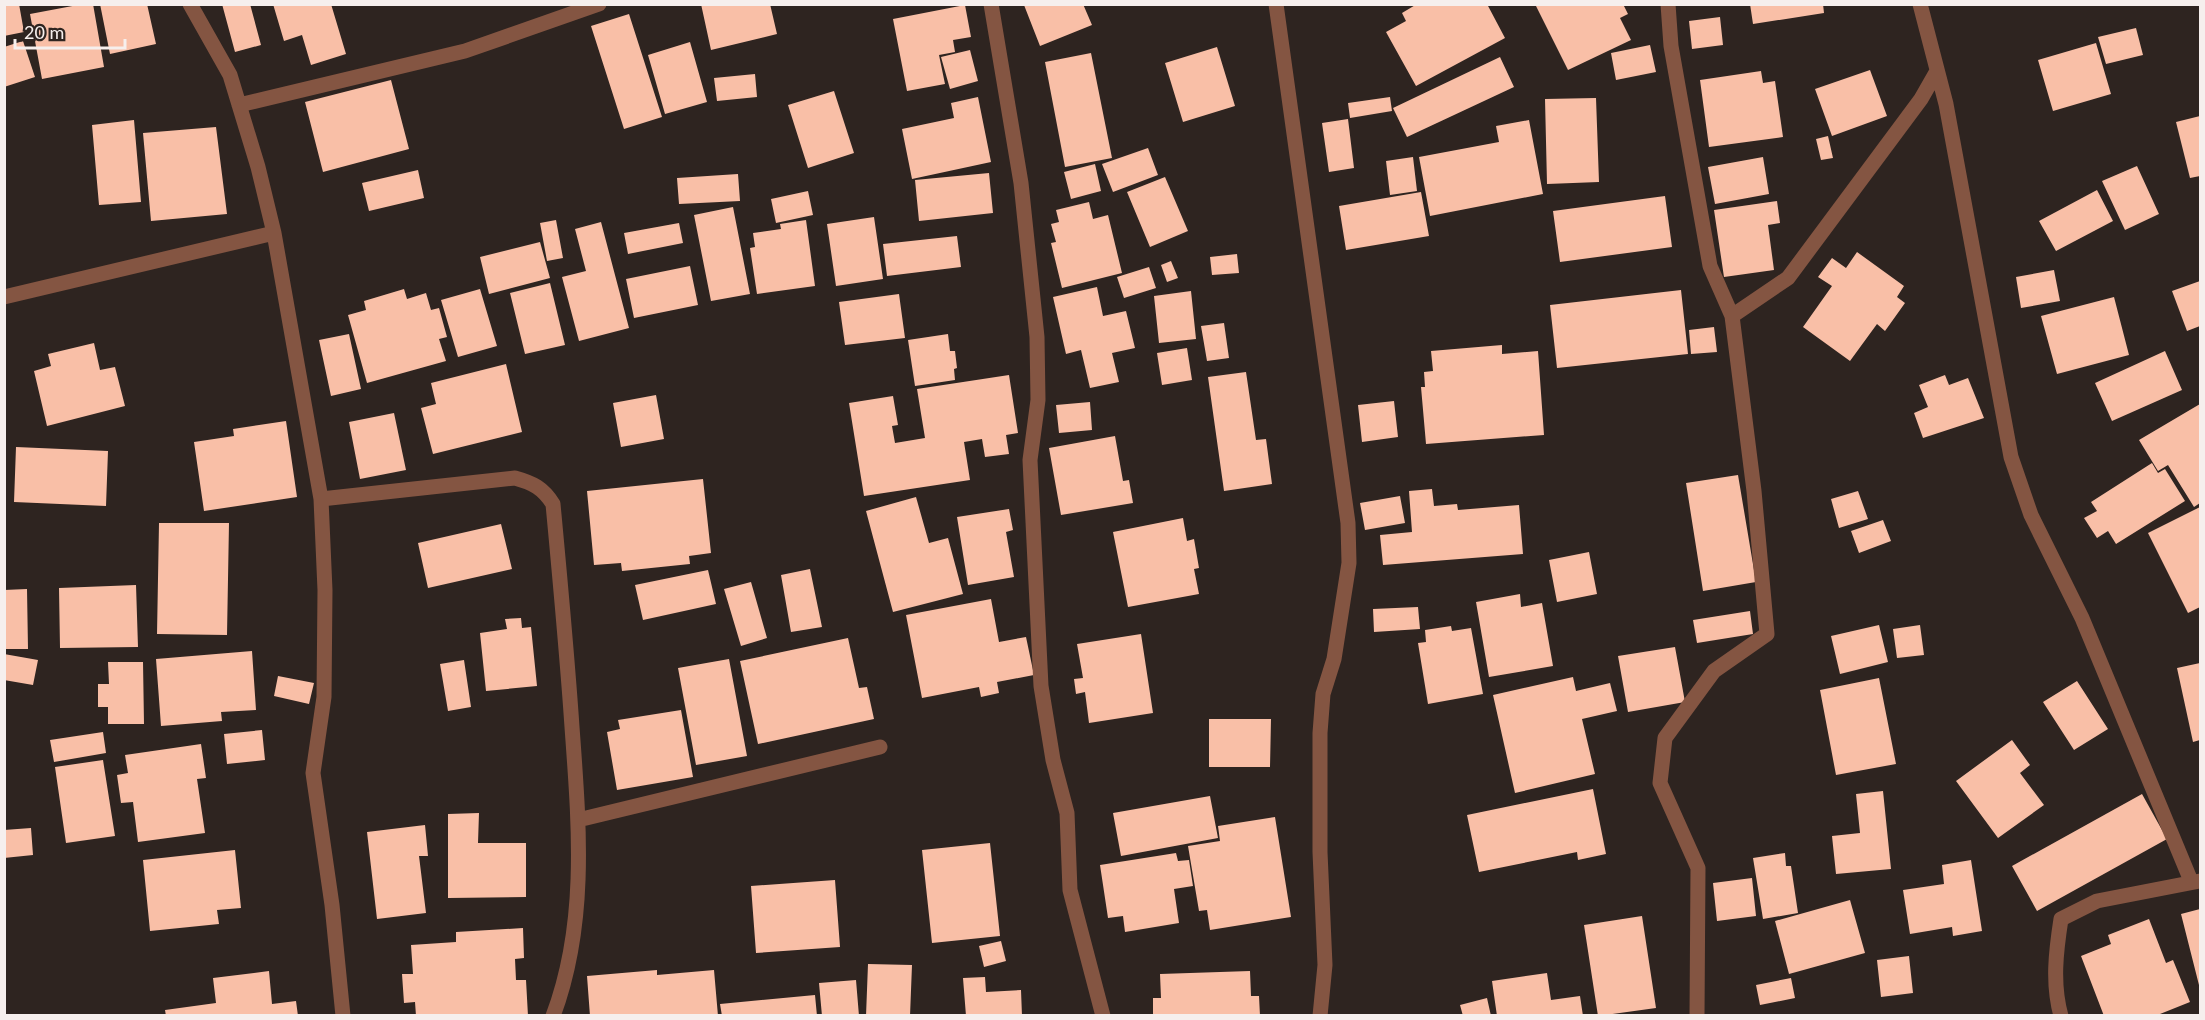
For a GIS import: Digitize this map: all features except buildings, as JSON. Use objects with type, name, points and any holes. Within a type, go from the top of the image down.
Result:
[{"type":"street","points":[[190,4],[230,75],[258,167],[274,233],[321,499],[325,590],[324,697],[313,773],[332,905],[343,1016]]},
{"type":"street","points":[[239,105],[465,51],[599,4]]},
{"type":"street","points":[[991,4],[1021,183],[1037,337],[1038,400],[1030,460],[1041,686],[1053,760],[1066,813],[1070,890],[1103,1016]]},
{"type":"street","points":[[1276,4],[1348,523],[1349,563],[1334,658],[1323,694],[1320,734],[1320,852],[1325,965],[1320,1016]]},
{"type":"street","points":[[1668,4],[1671,46],[1710,266],[1732,315],[1755,491],[1767,634],[1714,671],[1665,738],[1660,783],[1698,868],[1697,1016]]},
{"type":"street","points":[[1920,4],[1946,104],[2011,457],[2031,515],[2082,618],[2196,881],[2097,901],[2061,919],[2056,945],[2055,995],[2061,1016]]},
{"type":"street","points":[[1732,315],[1788,278],[1921,99],[1937,71]]},
{"type":"street","points":[[4,297],[274,233]]},
{"type":"street","points":[[321,499],[515,478],[533,483],[546,493],[553,504],[578,820],[580,881],[566,982],[554,1016]]},
{"type":"street","points":[[578,820],[880,747]]}]
